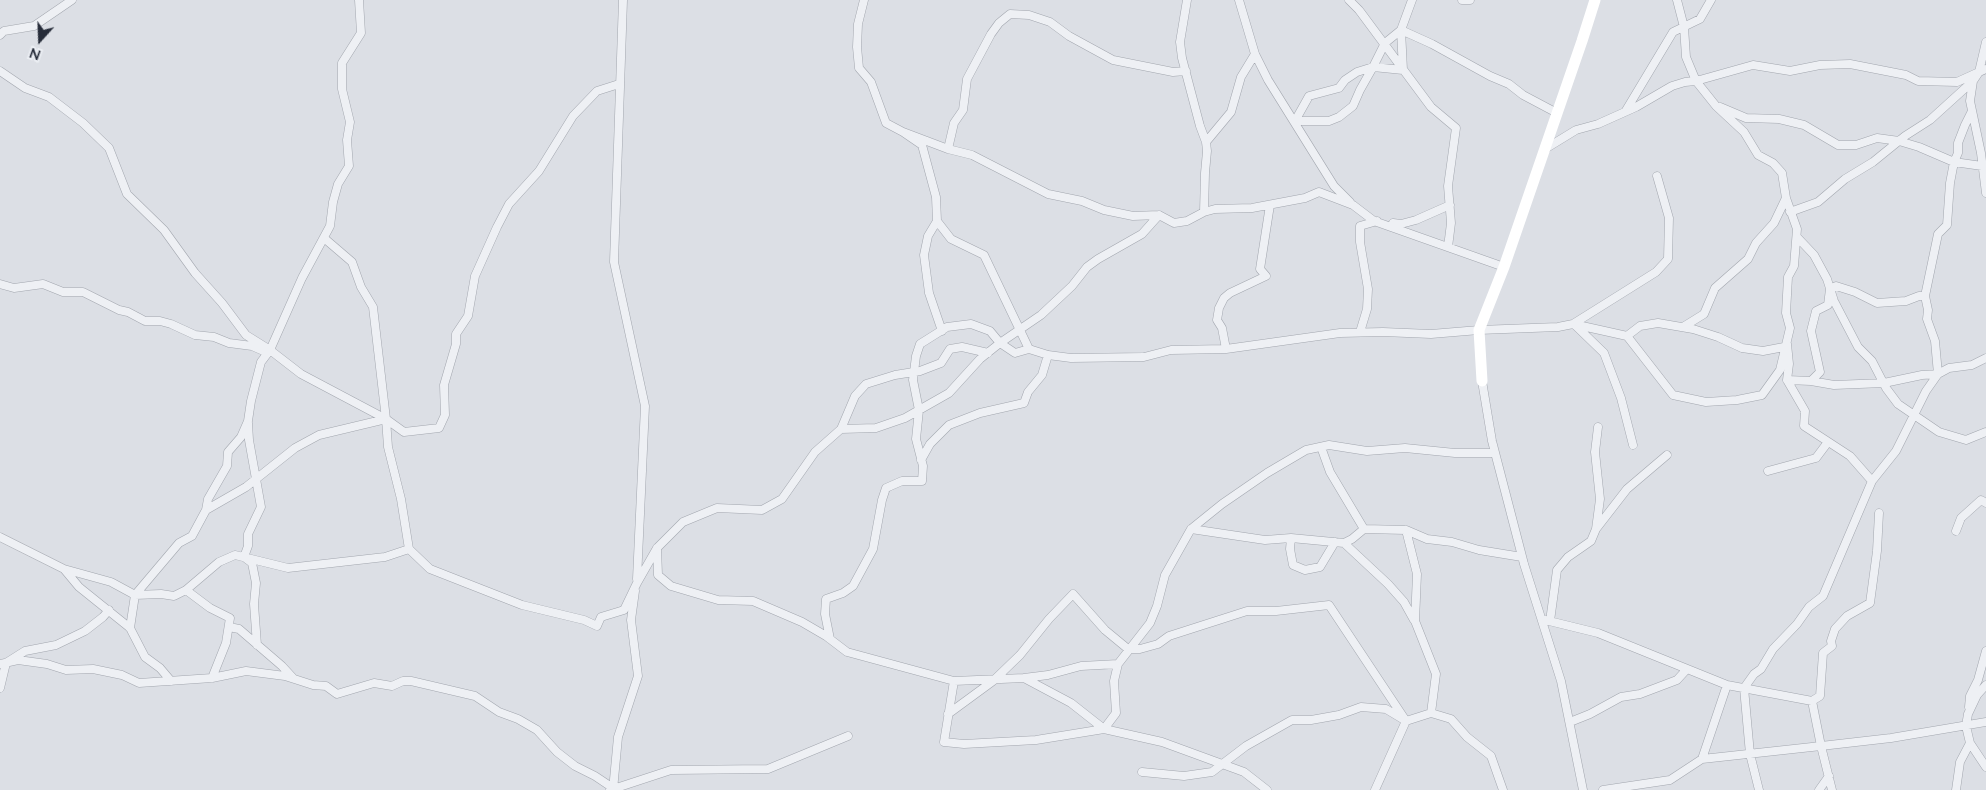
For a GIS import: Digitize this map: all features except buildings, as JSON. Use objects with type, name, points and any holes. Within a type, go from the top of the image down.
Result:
[{"type":"main road","points":[[1482,381],[1479,330],[1504,267],[1594,0]]},
{"type":"street","points":[[0,35],[4,31],[34,26],[72,0]]},
{"type":"street","points":[[244,557],[248,546],[248,534],[261,507],[249,440],[248,420],[251,401],[261,362],[269,352],[302,278],[330,226],[333,202],[338,184],[349,166],[347,140],[350,122],[342,89],[342,63],[361,33],[359,0]]},
{"type":"street","points":[[612,789],[618,737],[638,676],[631,620],[636,583],[645,406],[614,262],[623,0]]},
{"type":"street","points":[[864,0],[858,24],[857,48],[859,68],[871,82],[886,122],[922,145],[936,197],[937,221],[928,236],[924,255],[929,293],[942,331]]},
{"type":"street","points":[[1187,0],[1180,42],[1200,126],[1206,142],[1204,212]]},
{"type":"street","points":[[1239,0],[1255,54],[1268,80],[1334,186],[1353,205],[1374,220],[1504,267]]},
{"type":"street","points":[[1348,0],[1359,10],[1431,107],[1456,128],[1448,186],[1451,223],[1448,247]]},
{"type":"street","points":[[1402,70],[1401,30],[1412,0]]},
{"type":"street","points":[[1462,0],[1470,0]]},
{"type":"street","points":[[1573,324],[1627,336],[1673,395],[1706,402],[1737,400],[1762,395],[1780,370],[1790,328],[1786,313],[1788,277],[1794,266],[1797,237],[1797,229],[1786,198],[1782,173],[1773,163],[1758,155],[1744,132],[1716,106],[1696,81],[1686,57],[1684,27],[1677,0]]},
{"type":"street","points":[[1625,112],[1673,32],[1700,19],[1712,0]]},
{"type":"street","points":[[948,149],[954,123],[963,110],[967,79],[995,29],[1010,14],[1029,15],[1050,22],[1069,36],[1113,60],[1173,72],[1186,71]]},
{"type":"street","points":[[1295,121],[1329,121],[1339,117],[1353,106],[1384,43],[1401,30]]},
{"type":"street","points":[[1401,30],[1509,84],[1523,95],[1557,113]]},
{"type":"street","points":[[1790,212],[1818,202],[1845,179],[1874,162],[1899,141],[1930,120],[1983,70],[1986,42]]},
{"type":"street","points":[[1206,142],[1231,112],[1241,77],[1255,54]]},
{"type":"street","points":[[1545,149],[1576,130],[1598,124],[1625,112],[1672,86],[1753,64],[1790,71],[1820,65],[1850,64],[1906,75],[1918,81],[1957,82],[1983,70]]},
{"type":"street","points":[[1295,121],[1309,96],[1339,88],[1357,72],[1373,67],[1402,70]]},
{"type":"street","points":[[0,71],[25,88],[49,97],[83,123],[109,148],[127,194],[164,230],[195,273],[246,336],[301,374],[386,419],[404,432],[439,428],[444,415],[444,385],[456,344],[456,334],[468,316],[475,276],[509,204],[539,171],[573,116],[598,91],[619,84]]},
{"type":"street","points":[[1973,81],[1970,101],[1984,167],[1986,193]]},
{"type":"street","points":[[1716,106],[1746,118],[1779,119],[1804,125],[1838,145],[1856,145],[1877,138],[1899,141],[1919,147],[1954,162],[1984,167]]},
{"type":"street","points":[[1759,790],[1750,754],[1744,688],[1754,674],[1761,669],[1773,649],[1798,624],[1809,607],[1823,596],[1872,481],[1896,451],[1926,391],[1938,374],[1935,341],[1927,319],[1928,310],[1925,296],[1938,234],[1947,225],[1958,143],[1964,125],[1972,111]]},
{"type":"street","points":[[903,132],[948,149],[972,155],[1048,194],[1082,200],[1104,210],[1133,216],[1159,215],[1174,223],[1188,222],[1204,212],[1215,209],[1252,208],[1304,198],[1319,192],[1353,205]]},
{"type":"street","points":[[830,639],[825,614],[826,599],[843,593],[853,586],[873,549],[886,488],[902,481],[922,481],[921,460],[916,439],[919,410],[913,380],[916,356],[920,344],[947,327],[971,324],[990,331],[1000,344],[1015,352],[1029,349],[1048,356],[1071,358],[1144,357],[1170,350],[1226,350],[1340,333],[1431,334],[1558,327],[1573,324],[1656,272],[1668,259],[1669,218],[1657,176]]},
{"type":"street","points":[[1683,327],[1704,314],[1715,288],[1748,259],[1756,243],[1774,223],[1786,198]]},
{"type":"street","points":[[1226,350],[1222,328],[1218,320],[1219,308],[1224,298],[1230,293],[1266,276],[1260,269],[1270,205]]},
{"type":"street","points":[[1360,332],[1367,309],[1368,289],[1360,242],[1360,226],[1374,220],[1401,224],[1416,220],[1450,205]]},
{"type":"street","points":[[841,429],[876,428],[905,418],[949,393],[966,373],[988,353],[1052,305],[1072,286],[1087,267],[1142,234],[1159,215]]},
{"type":"street","points":[[937,221],[951,239],[984,255],[1029,349]]},
{"type":"street","points":[[1797,237],[1814,256],[1827,279],[1834,301],[1858,347],[1872,361],[1898,404],[1939,432],[1966,440],[1986,432]]},
{"type":"street","points":[[324,238],[352,262],[360,286],[373,307],[388,447],[401,499],[409,549],[430,570],[468,586],[522,605],[584,620],[597,626],[601,617],[624,610],[636,583],[657,548],[683,522],[716,508],[762,510],[782,498],[815,452],[841,429],[855,396],[866,384],[941,363],[950,349],[962,347],[988,353]]},
{"type":"street","points":[[0,284],[14,288],[43,284],[63,292],[83,292],[145,321],[160,321],[195,335],[214,337],[229,343],[252,346],[269,352]]},
{"type":"street","points":[[1830,289],[1836,286],[1855,292],[1877,303],[1900,302],[1925,296]]},
{"type":"street","points":[[1811,382],[1820,372],[1811,331],[1816,311],[1828,305],[1830,289]]},
{"type":"street","points":[[1627,336],[1640,326],[1658,323],[1683,327],[1718,337],[1742,348],[1763,352],[1786,344]]},
{"type":"street","points":[[1573,324],[1604,353],[1621,398],[1633,445]]},
{"type":"street","points":[[1786,344],[1789,364],[1788,380],[1805,411],[1804,426],[1850,456],[1872,481]]},
{"type":"street","points":[[921,460],[930,444],[949,425],[980,413],[1024,403],[1028,392],[1042,375],[1048,356]]},
{"type":"street","points":[[1788,380],[1834,385],[1884,383],[1922,375],[1938,374],[1949,368],[1972,365],[1986,358]]},
{"type":"street","points":[[1482,381],[1495,453],[1522,557],[1561,681],[1583,790]]},
{"type":"street","points":[[206,510],[257,479],[295,448],[319,435],[386,419]]},
{"type":"street","points":[[130,628],[135,595],[179,543],[192,536],[206,510],[208,499],[227,466],[228,452],[241,437],[248,420]]},
{"type":"street","points":[[1550,622],[1557,570],[1568,557],[1591,541],[1596,529],[1600,499],[1595,452],[1598,427]]},
{"type":"street","points":[[1768,471],[1816,458],[1828,442]]},
{"type":"street","points":[[1104,729],[1116,713],[1114,681],[1118,664],[1150,623],[1157,606],[1165,575],[1191,529],[1222,504],[1306,450],[1329,444],[1367,450],[1405,448],[1455,453],[1495,453]]},
{"type":"street","points":[[1321,446],[1330,472],[1364,529]]},
{"type":"street","points":[[1596,529],[1627,489],[1667,456]]},
{"type":"street","points":[[1956,531],[1961,518],[1978,502],[1981,500],[1986,503]]},
{"type":"street","points":[[1540,619],[1598,633],[1727,685],[1812,701],[1820,696],[1823,653],[1832,646],[1831,641],[1835,629],[1847,616],[1870,603],[1877,551],[1879,513]]},
{"type":"street","points":[[1191,529],[1265,540],[1291,538],[1339,542],[1352,538],[1364,529],[1406,530],[1428,539],[1452,542],[1479,550],[1522,557]]},
{"type":"street","points":[[1406,530],[1417,574],[1415,621]]},
{"type":"street","points":[[0,537],[64,569],[111,582],[135,595],[161,594],[174,596],[186,590],[219,562],[235,555],[288,568],[385,557],[409,549]]},
{"type":"street","points":[[1291,538],[1290,549],[1293,565],[1305,570],[1320,567],[1339,542]]},
{"type":"street","points":[[1339,542],[1394,590],[1404,602],[1415,621],[1436,674],[1431,714]]},
{"type":"street","points":[[657,548],[658,574],[671,586],[718,600],[753,601],[802,622],[847,652],[954,681],[993,681],[1048,676],[1081,666],[1118,664]]},
{"type":"street","points":[[244,557],[252,563],[256,583],[254,604],[257,645]]},
{"type":"street","points":[[64,569],[79,587],[130,628],[145,657],[160,668],[171,681]]},
{"type":"street","points":[[186,590],[210,608],[230,618],[226,643],[212,678]]},
{"type":"street","points":[[948,714],[993,681],[1020,654],[1073,594],[1106,630],[1128,650],[1158,644],[1169,636],[1247,611],[1276,611],[1329,605],[1406,721]]},
{"type":"street","points":[[3,664],[25,651],[56,645],[86,630],[103,618],[108,610]]},
{"type":"street","points":[[229,627],[239,629],[293,678]]},
{"type":"street","points":[[1986,651],[1978,680],[1970,696],[1966,726],[1970,743],[1986,767]]},
{"type":"street","points":[[3,664],[18,660],[47,664],[66,670],[93,669],[122,675],[139,683],[212,678],[246,671],[293,678],[313,685],[326,686],[337,694],[374,683],[392,686],[403,681],[465,692],[475,696],[499,712],[537,730],[557,752],[612,789]]},
{"type":"street","points":[[0,688],[3,664]]},
{"type":"street","points":[[1570,722],[1590,714],[1621,697],[1640,694],[1677,680],[1687,669]]},
{"type":"street","points":[[1024,678],[1071,703],[1104,729]]},
{"type":"street","points":[[954,681],[944,742],[964,744],[1036,740],[1104,729],[1162,742],[1223,764],[1244,772],[1267,790]]},
{"type":"street","points":[[1702,758],[1727,685]]},
{"type":"street","points":[[1968,714],[1977,695],[1986,685]]},
{"type":"street","points":[[1812,701],[1832,790]]},
{"type":"street","points":[[1142,772],[1184,776],[1212,772],[1246,746],[1292,720],[1311,720],[1339,715],[1361,707],[1386,708],[1406,721],[1431,714],[1451,719],[1466,737],[1491,756],[1502,790]]},
{"type":"street","points":[[1375,790],[1406,721]]},
{"type":"street","points":[[1603,790],[1670,780],[1702,758],[1891,738],[1986,722]]},
{"type":"street","points":[[612,789],[671,770],[768,769],[848,736]]},
{"type":"street","points":[[1956,790],[1960,762],[1970,743]]},
{"type":"street","points":[[1819,790],[1829,776]]}]
